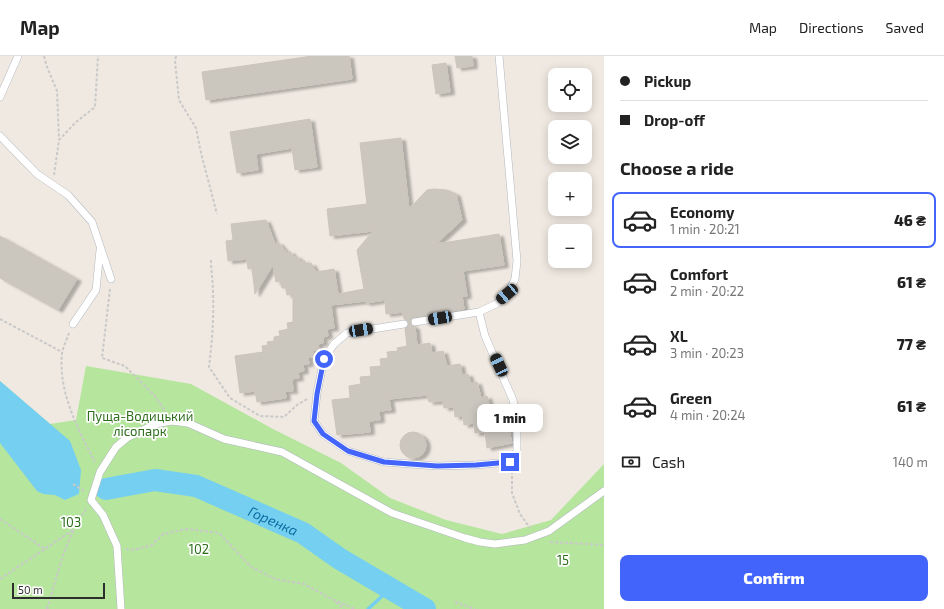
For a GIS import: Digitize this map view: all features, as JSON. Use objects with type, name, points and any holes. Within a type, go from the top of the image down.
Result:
[{"type":"lane","points":[[0,96],[18,56]]},
{"type":"lane","points":[[414,322],[479,312],[496,304],[507,294],[515,279],[517,261],[500,56]]},
{"type":"lane","points":[[0,136],[37,174],[68,195],[92,222],[111,279]]},
{"type":"lane","points":[[73,324],[96,290],[100,248]]},
{"type":"lane","points":[[404,324],[347,333],[334,344],[324,359],[317,394],[314,421],[323,434],[348,451],[384,462],[437,466],[510,462],[517,451],[517,418],[513,400],[499,365],[485,336],[479,312]]},
{"type":"lane","points":[[121,609],[117,546],[103,515],[91,500],[100,472],[116,448],[128,437],[156,424],[171,421],[188,423],[224,439],[282,452],[392,513],[480,542],[495,544],[524,540],[549,531],[604,491]]},
{"type":"path","points":[[44,56],[47,68],[57,91],[59,140],[53,184]]},
{"type":"path","points":[[59,140],[76,122],[95,107],[98,56]]},
{"type":"path","points":[[176,56],[175,62],[179,100],[196,128],[217,214]]},
{"type":"path","points":[[211,260],[213,312],[209,367],[230,398],[260,416],[284,417],[297,405],[317,394]]},
{"type":"path","points":[[111,279],[102,358],[125,366],[155,396],[171,421]]},
{"type":"path","points":[[0,319],[62,352]]},
{"type":"path","points":[[73,324],[62,352],[64,387],[72,414],[100,472]]},
{"type":"path","points":[[73,484],[81,490]]},
{"type":"path","points":[[47,609],[64,552],[74,530],[91,500]]},
{"type":"path","points":[[0,519],[45,549]]},
{"type":"path","points":[[117,546],[134,550],[152,545],[163,534],[186,529],[220,533],[251,567],[275,579],[304,584],[355,609]]},
{"type":"path","points":[[0,579],[74,530]]},
{"type":"path","points":[[548,542],[604,545]]},
{"type":"path","points":[[334,600],[344,609]]},
{"type":"path","points":[[455,602],[475,609]]},
{"type":"green space","points":[[86,366],[191,384],[273,429],[341,463],[390,498],[446,520],[502,534],[551,520],[604,464],[604,609],[0,609],[0,381],[50,424],[76,420]]},
{"type":"water","points":[[0,381],[70,441],[81,470],[79,494],[65,500],[55,495],[43,494],[37,491],[0,443]]},
{"type":"building","points":[[312,56],[349,56],[352,79],[206,100],[202,72]]},
{"type":"building","points":[[455,56],[472,56],[473,66],[457,68]]},
{"type":"building","points":[[446,63],[450,92],[436,94],[432,65]]},
{"type":"building","points":[[310,119],[317,167],[295,170],[292,148],[256,154],[258,170],[237,173],[230,132]]},
{"type":"building","points":[[401,138],[409,209],[427,190],[447,190],[456,194],[462,220],[436,244],[499,234],[504,265],[463,271],[467,296],[462,296],[464,309],[414,317],[410,322],[411,325],[415,327],[417,345],[430,343],[432,353],[443,351],[447,366],[460,364],[462,375],[468,374],[471,383],[477,382],[481,398],[487,396],[490,408],[503,405],[512,443],[487,448],[485,432],[475,433],[474,423],[464,425],[463,416],[455,417],[454,407],[444,408],[443,401],[429,402],[427,395],[389,399],[391,410],[379,411],[380,420],[369,421],[370,432],[337,435],[332,400],[350,398],[349,386],[361,384],[360,377],[371,376],[370,367],[381,366],[380,359],[388,358],[387,352],[398,351],[397,348],[407,346],[405,329],[408,326],[408,321],[404,319],[403,312],[386,314],[385,300],[366,303],[365,301],[331,305],[334,328],[327,329],[328,336],[323,337],[323,343],[318,344],[319,350],[313,350],[314,357],[308,357],[309,364],[303,364],[304,371],[298,372],[299,378],[292,379],[293,391],[285,391],[286,398],[257,402],[255,391],[240,393],[235,356],[263,352],[262,346],[268,345],[267,342],[274,341],[274,337],[280,336],[279,331],[288,329],[287,323],[293,322],[293,294],[287,295],[286,288],[282,288],[280,281],[276,282],[273,265],[255,294],[252,268],[248,269],[247,259],[228,261],[226,241],[233,240],[231,224],[266,220],[275,244],[278,242],[287,253],[290,251],[294,257],[297,256],[300,262],[304,260],[307,265],[311,263],[316,272],[334,269],[338,294],[364,289],[357,250],[373,231],[330,236],[327,209],[367,204],[360,143]]},
{"type":"building","points":[[0,236],[77,279],[58,310],[0,278]]},
{"type":"building","points":[[413,432],[422,436],[426,445],[422,454],[413,458],[404,454],[400,445],[404,436]]},
{"type":"waterway","name":"Горенка","points":[[106,489],[155,480],[196,486],[303,533],[340,559],[425,609]]},
{"type":"waterway","points":[[368,609],[390,589]]},
{"type":"route","points":[[324,359],[317,394],[314,421],[323,434],[348,451],[384,462],[437,466],[510,462]]},
{"type":"park label","name":"Пуща-Водицький лісопарк","points":[[140,424]]},
{"type":"park label","name":"103","points":[[71,522]]},
{"type":"park label","name":"102","points":[[199,549]]},
{"type":"park label","name":"15","points":[[563,560]]}]
